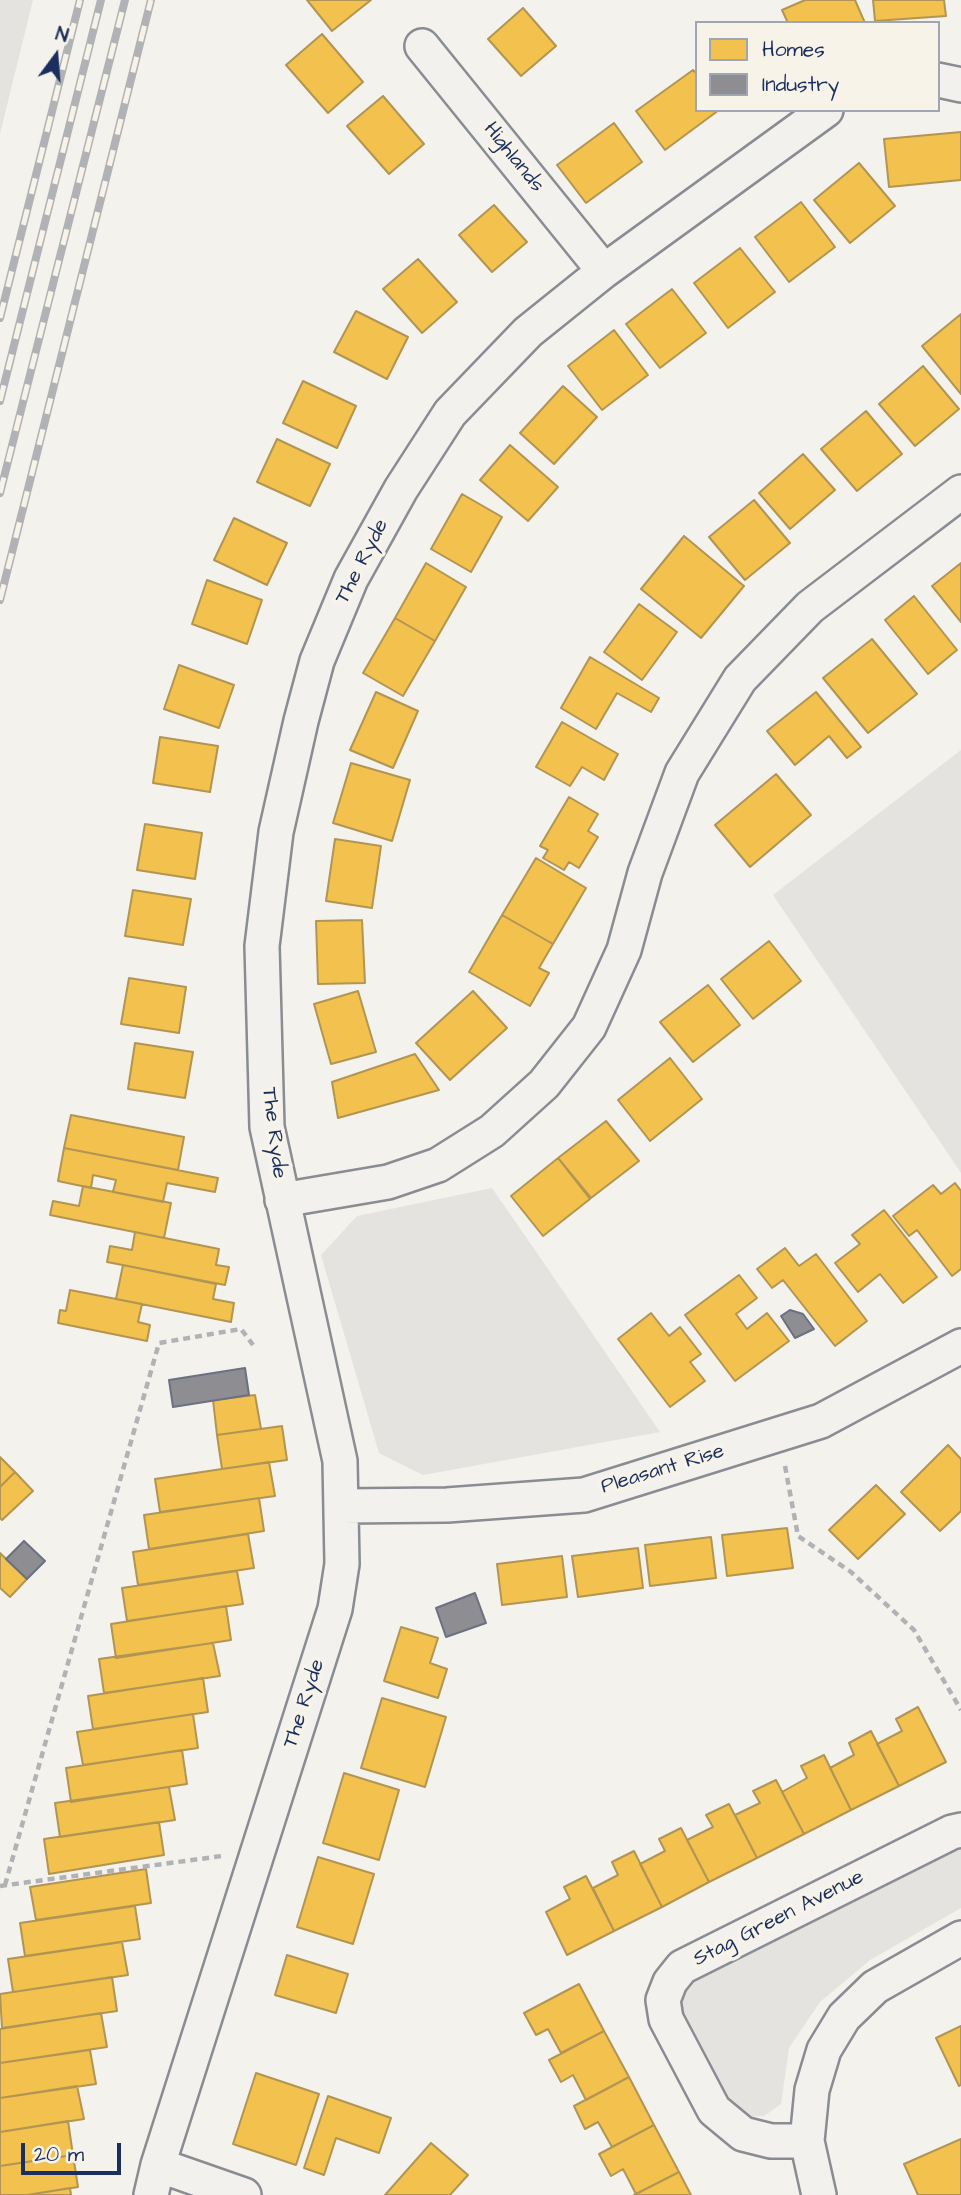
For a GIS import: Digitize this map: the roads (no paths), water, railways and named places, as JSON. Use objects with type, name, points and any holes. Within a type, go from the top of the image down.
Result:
[{"type":"street","name":"Highlands","points":[[422,46],[604,271]]},
{"type":"street","points":[[940,80],[961,85]]},
{"type":"street","name":"The Ryde","points":[[154,2180],[335,1609],[342,1564],[340,1461],[267,1126],[262,946],[276,832],[317,661],[351,579],[401,489],[450,414],[528,332],[604,271],[822,112]]},
{"type":"street","name":"The Ryde","points":[[282,1200],[388,1182],[438,1164],[492,1131],[544,1084],[589,1027],[624,950],[645,873],[682,773],[740,680],[810,607],[961,492]]},
{"type":"street","name":"Pleasant Rise","points":[[342,1506],[447,1506],[584,1495],[821,1421],[961,1346]]},
{"type":"street","name":"Stag Green Avenue","points":[[807,2141],[771,2141],[743,2134],[713,2110],[666,2019],[663,2000],[670,1982],[682,1968],[952,1832],[961,1830]]},
{"type":"street","points":[[819,2195],[807,2141],[812,2090],[824,2050],[844,2017],[874,1987],[961,1938]]},
{"type":"street","points":[[154,2180],[244,2195]]},
{"type":"railway","points":[[0,318],[80,0]]},
{"type":"railway","points":[[0,401],[101,0]]},
{"type":"railway","points":[[0,493],[125,0]]},
{"type":"railway","points":[[0,600],[151,0]]}]
